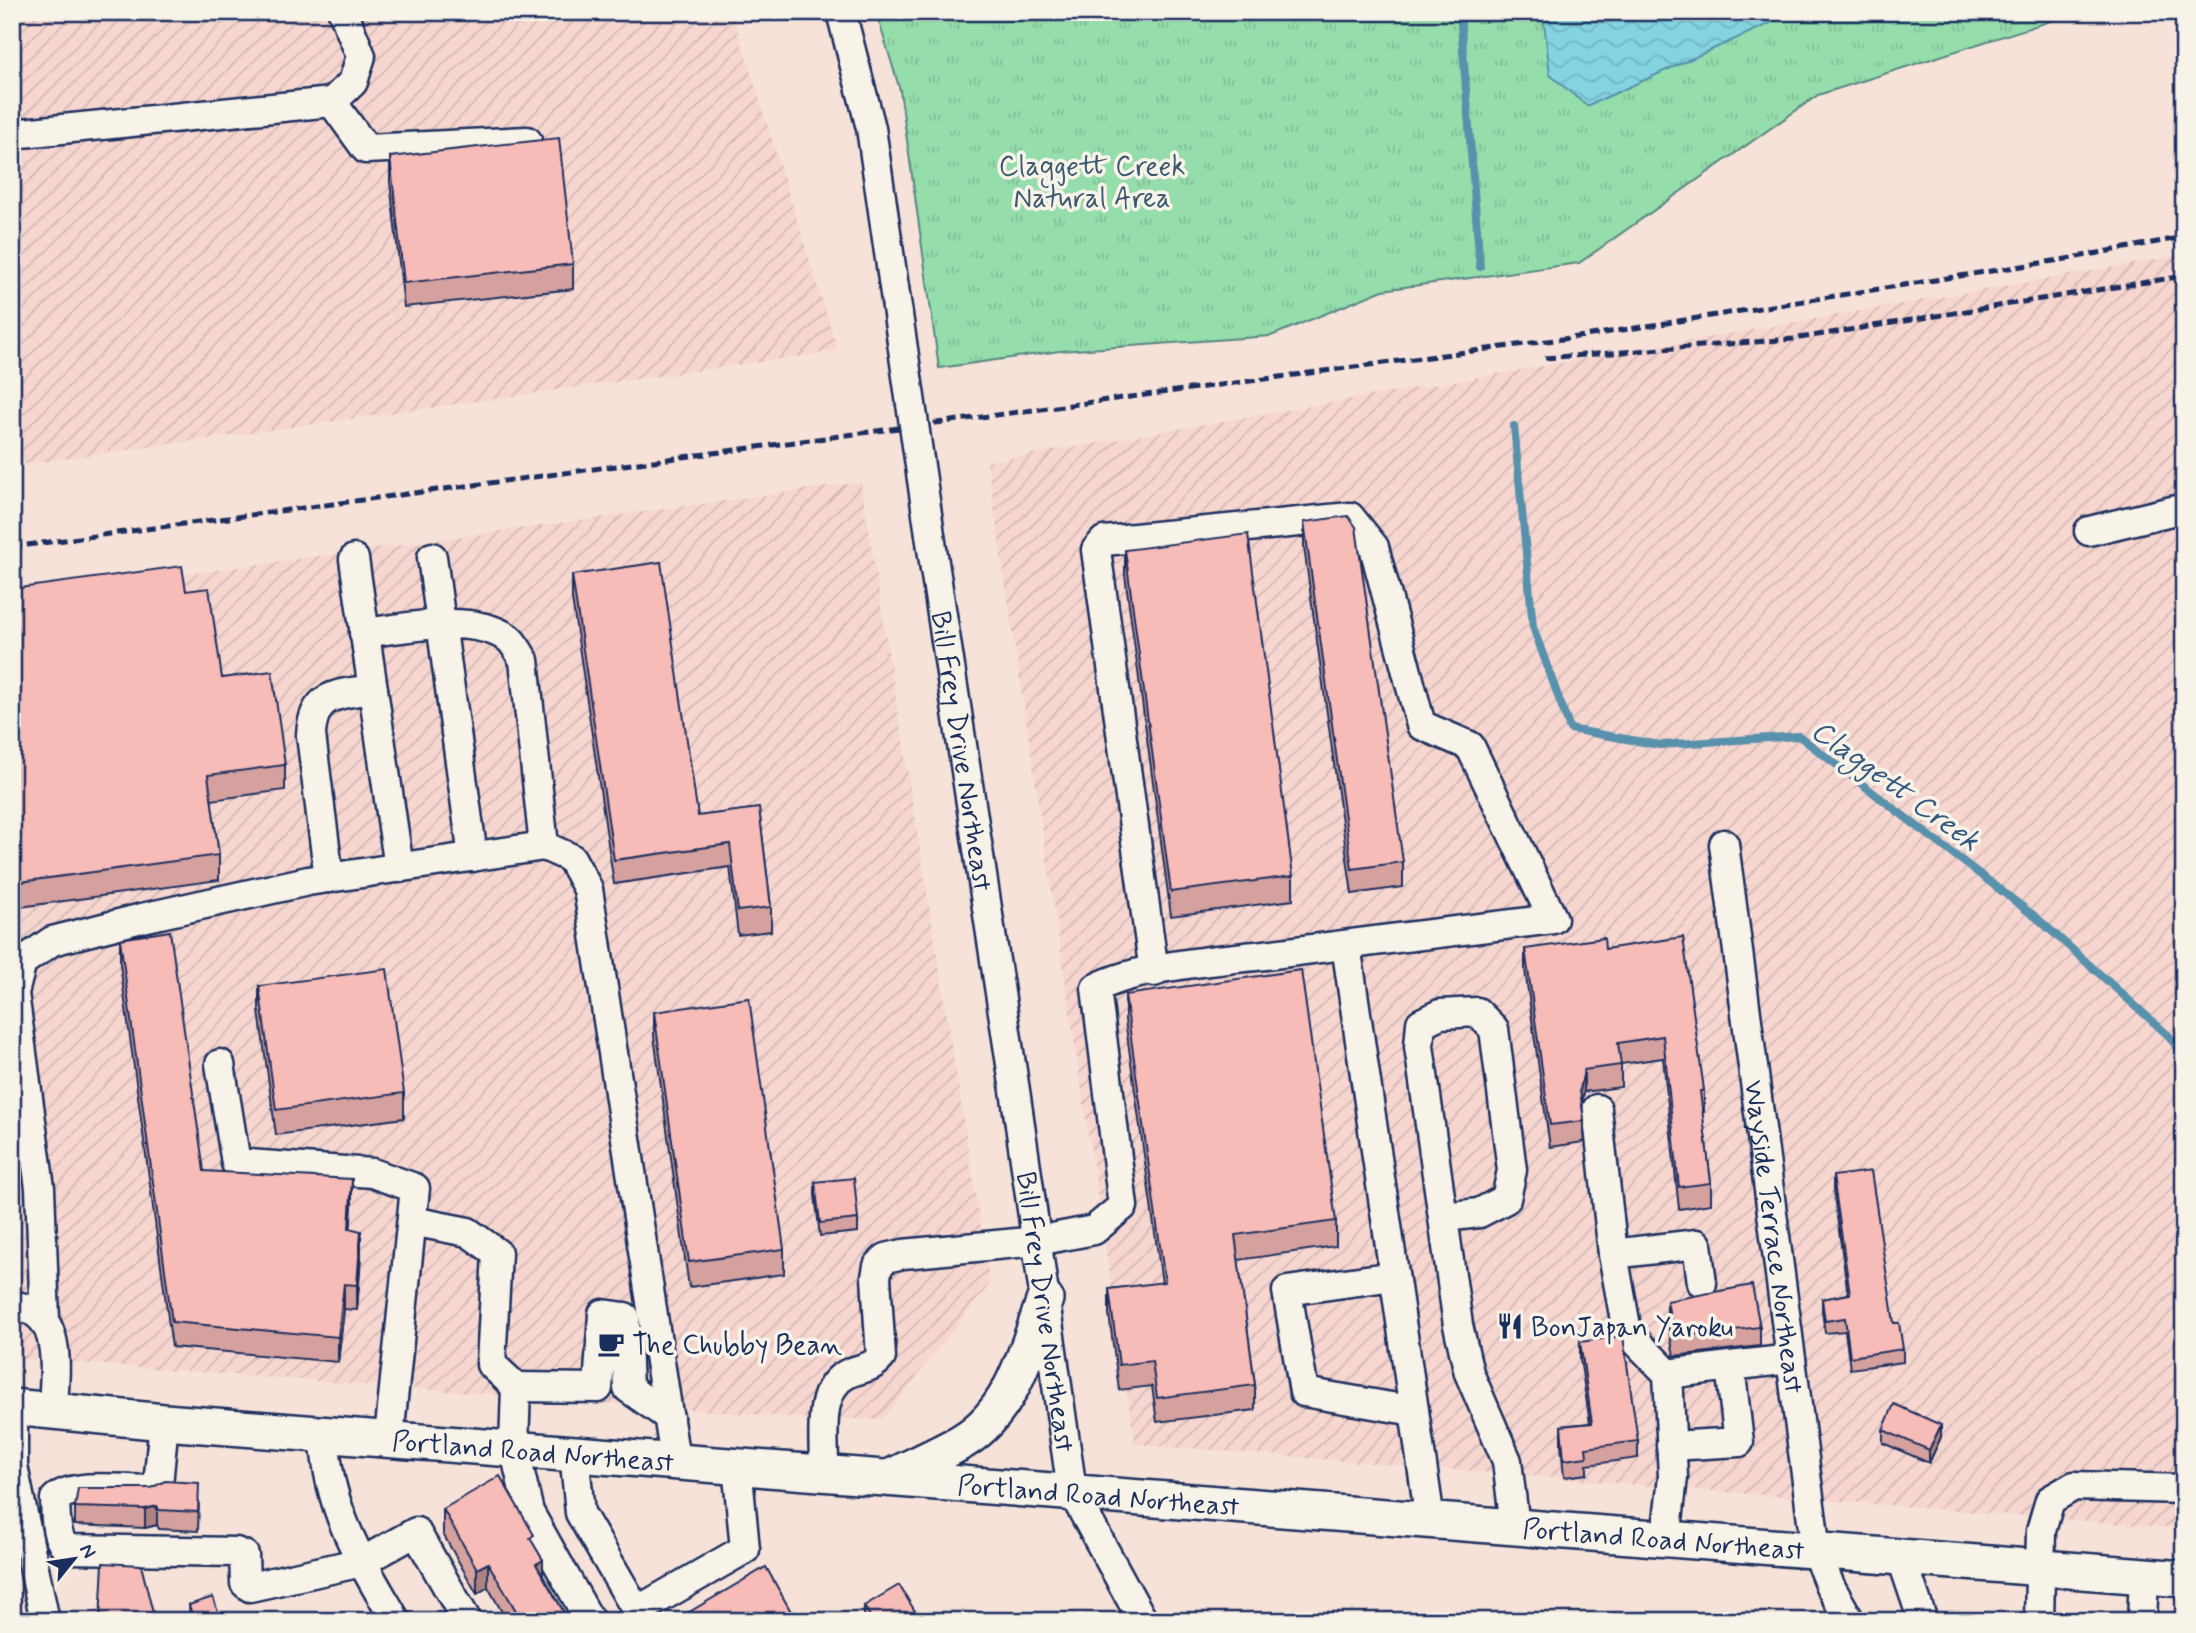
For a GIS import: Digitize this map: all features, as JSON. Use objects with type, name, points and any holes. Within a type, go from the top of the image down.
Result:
[{"type":"main road","points":[[891,1477],[964,1441],[1003,1402],[1019,1372],[1045,1299]]},
{"type":"main road","name":"Portland Road Northeast","points":[[13,1407],[164,1422],[389,1437],[2184,1579]]},
{"type":"street","points":[[12,135],[332,102],[353,82],[361,56],[343,12]]},
{"type":"street","name":"Bill Frey Drive Northeast","points":[[841,12],[871,128],[1072,1491]]},
{"type":"street","points":[[332,102],[366,149],[527,141]]},
{"type":"street","points":[[2089,531],[2184,508]]},
{"type":"street","points":[[824,1472],[825,1402],[830,1391],[838,1380],[850,1372],[873,1366],[881,1357],[878,1266],[886,1258],[1037,1241],[1094,1230],[1123,1206],[1096,989],[1116,978],[1154,972],[1553,919],[1470,746],[1421,725],[1374,547],[1350,517],[1104,541],[1096,550],[1154,972]]},
{"type":"street","points":[[432,557],[474,856]]},
{"type":"street","points":[[354,559],[399,868]]},
{"type":"street","points":[[364,632],[440,625],[479,628],[509,638],[524,660],[544,846]]},
{"type":"street","points":[[329,878],[311,735],[312,718],[320,703],[338,694],[373,689]]},
{"type":"street","name":"Wayside Terrace Northeast","points":[[1724,844],[1816,1551],[1830,1586],[1850,1621]]},
{"type":"street","points":[[53,1410],[55,1345],[45,1320],[40,1188],[14,993],[22,962],[52,941],[142,918],[329,878],[544,846],[571,859],[588,889],[675,1460]]},
{"type":"street","points":[[1346,945],[1430,1520]]},
{"type":"street","points":[[1444,1217],[1479,1213],[1507,1199],[1511,1170],[1494,1029],[1477,1012],[1440,1014],[1421,1023],[1419,1046],[1458,1325],[1467,1361],[1507,1461],[1515,1527]]},
{"type":"street","points":[[220,1064],[236,1163],[372,1173],[415,1188],[389,1437]]},
{"type":"street","points":[[1597,1109],[1613,1255],[1627,1332],[1668,1374],[1673,1477],[1666,1538]]},
{"type":"street","points":[[412,1221],[468,1232],[497,1252],[491,1364],[516,1387],[598,1388],[603,1314],[625,1317],[628,1388],[669,1417]]},
{"type":"street","points":[[1613,1255],[1697,1244],[1702,1283]]},
{"type":"street","points":[[1394,1276],[1287,1292],[1304,1392],[1414,1411]]},
{"type":"street","points":[[12,1306],[20,1307],[45,1320]]},
{"type":"street","points":[[1668,1374],[1791,1359]]},
{"type":"street","points":[[1671,1446],[1739,1443],[1730,1366]]},
{"type":"street","points":[[516,1387],[514,1447],[529,1512],[590,1621]]},
{"type":"street","points":[[13,1407],[13,1466],[20,1512],[45,1621]]},
{"type":"street","points":[[164,1422],[158,1485],[151,1490],[78,1489],[62,1492],[55,1499],[59,1534],[64,1546],[69,1549],[236,1552],[244,1555],[246,1583],[250,1587],[362,1562],[415,1532],[467,1621]]},
{"type":"street","points":[[323,1433],[331,1486],[353,1546],[396,1621]]},
{"type":"street","points":[[574,1452],[580,1513],[637,1611],[745,1549],[737,1465]]},
{"type":"street","points":[[2039,1621],[2041,1531],[2050,1500],[2074,1486],[2184,1489]]},
{"type":"street","points":[[1072,1491],[1143,1621]]},
{"type":"street","points":[[20,1512],[59,1534]]},
{"type":"street","points":[[1901,1556],[1923,1621]]},
{"type":"street","points":[[2142,1621],[2144,1576]]},
{"type":"shaded area","points":[[12,12],[732,12],[838,351],[12,466]]},
{"type":"shaded area","points":[[2184,255],[2184,1529],[1135,1444],[987,462]]},
{"type":"shaded area","points":[[861,482],[990,1284],[883,1419],[814,1419],[12,1358],[12,598]]},
{"type":"green space","name":"Claggett Creek Natural Area","points":[[876,12],[2079,12],[1818,95],[1579,263],[1383,290],[1271,336],[1060,351],[939,368],[900,90]]},
{"type":"water","points":[[1543,12],[1795,12],[1587,106],[1550,75]]},
{"type":"building","points":[[559,138],[573,264],[404,283],[390,157]]},
{"type":"building","points":[[1348,516],[1356,527],[1403,862],[1352,869],[1304,522]]},
{"type":"building","points":[[1248,534],[1293,876],[1171,892],[1125,550]]},
{"type":"building","points":[[661,562],[698,816],[759,808],[771,907],[738,911],[730,844],[614,860],[572,575]]},
{"type":"building","points":[[182,566],[186,591],[209,588],[222,678],[272,671],[285,765],[208,775],[219,855],[12,883],[12,589]]},
{"type":"building","points":[[170,931],[204,1171],[352,1179],[349,1228],[361,1231],[357,1285],[344,1284],[338,1337],[172,1322],[120,939]]},
{"type":"building","points":[[1683,937],[1704,1090],[1700,1091],[1711,1183],[1679,1187],[1663,1036],[1618,1043],[1621,1065],[1584,1070],[1580,1090],[1584,1121],[1550,1125],[1525,949],[1604,938],[1605,949]]},
{"type":"building","points":[[387,969],[404,1093],[276,1110],[259,986]]},
{"type":"building","points":[[1301,970],[1336,1221],[1235,1235],[1255,1385],[1157,1398],[1152,1361],[1119,1365],[1109,1289],[1165,1282],[1125,995]]},
{"type":"building","points":[[749,998],[784,1249],[689,1262],[654,1012]]},
{"type":"building","points":[[1871,1171],[1894,1323],[1899,1323],[1903,1349],[1850,1357],[1845,1318],[1825,1321],[1822,1299],[1850,1294],[1833,1176]]},
{"type":"building","points":[[854,1178],[858,1219],[820,1223],[815,1182]]},
{"type":"building","points":[[1752,1285],[1760,1327],[1674,1337],[1667,1301]]},
{"type":"building","points":[[1623,1336],[1638,1441],[1586,1448],[1587,1457],[1564,1460],[1561,1426],[1592,1423],[1580,1342]]},
{"type":"building","points":[[1894,1404],[1941,1425],[1929,1450],[1883,1430]]},
{"type":"building","points":[[500,1476],[534,1535],[530,1538],[543,1560],[536,1564],[569,1621],[522,1621],[488,1563],[477,1569],[443,1509]]},
{"type":"building","points":[[165,1481],[199,1483],[198,1512],[159,1510],[157,1506],[145,1509],[75,1507],[78,1488],[151,1488]]},
{"type":"building","points":[[103,1563],[141,1565],[155,1621],[100,1621]]},
{"type":"building","points":[[766,1567],[794,1617],[788,1621],[674,1621]]},
{"type":"building","points":[[899,1585],[921,1621],[873,1621],[864,1606]]},
{"type":"building","points":[[213,1597],[221,1621],[194,1621],[189,1605]]},
{"type":"building","points":[[2005,1615],[2005,1621],[1960,1621],[1960,1617]]},
{"type":"waterway","name":"Claggett Creek","points":[[1460,12],[1480,267]]},
{"type":"waterway","name":"Claggett Creek","points":[[1514,426],[1533,627],[1570,729],[1660,745],[1799,736],[2037,918],[2169,1036],[2184,1058]]},
{"type":"railway","points":[[12,547],[1585,336],[2066,259],[2184,237]]},
{"type":"railway","points":[[1545,358],[1793,339],[2184,276]]},
{"type":"place","name":"BonJapan Yaroku","points":[[1510,1326]]},
{"type":"place","name":"The Chubby Bean","points":[[611,1344]]}]
